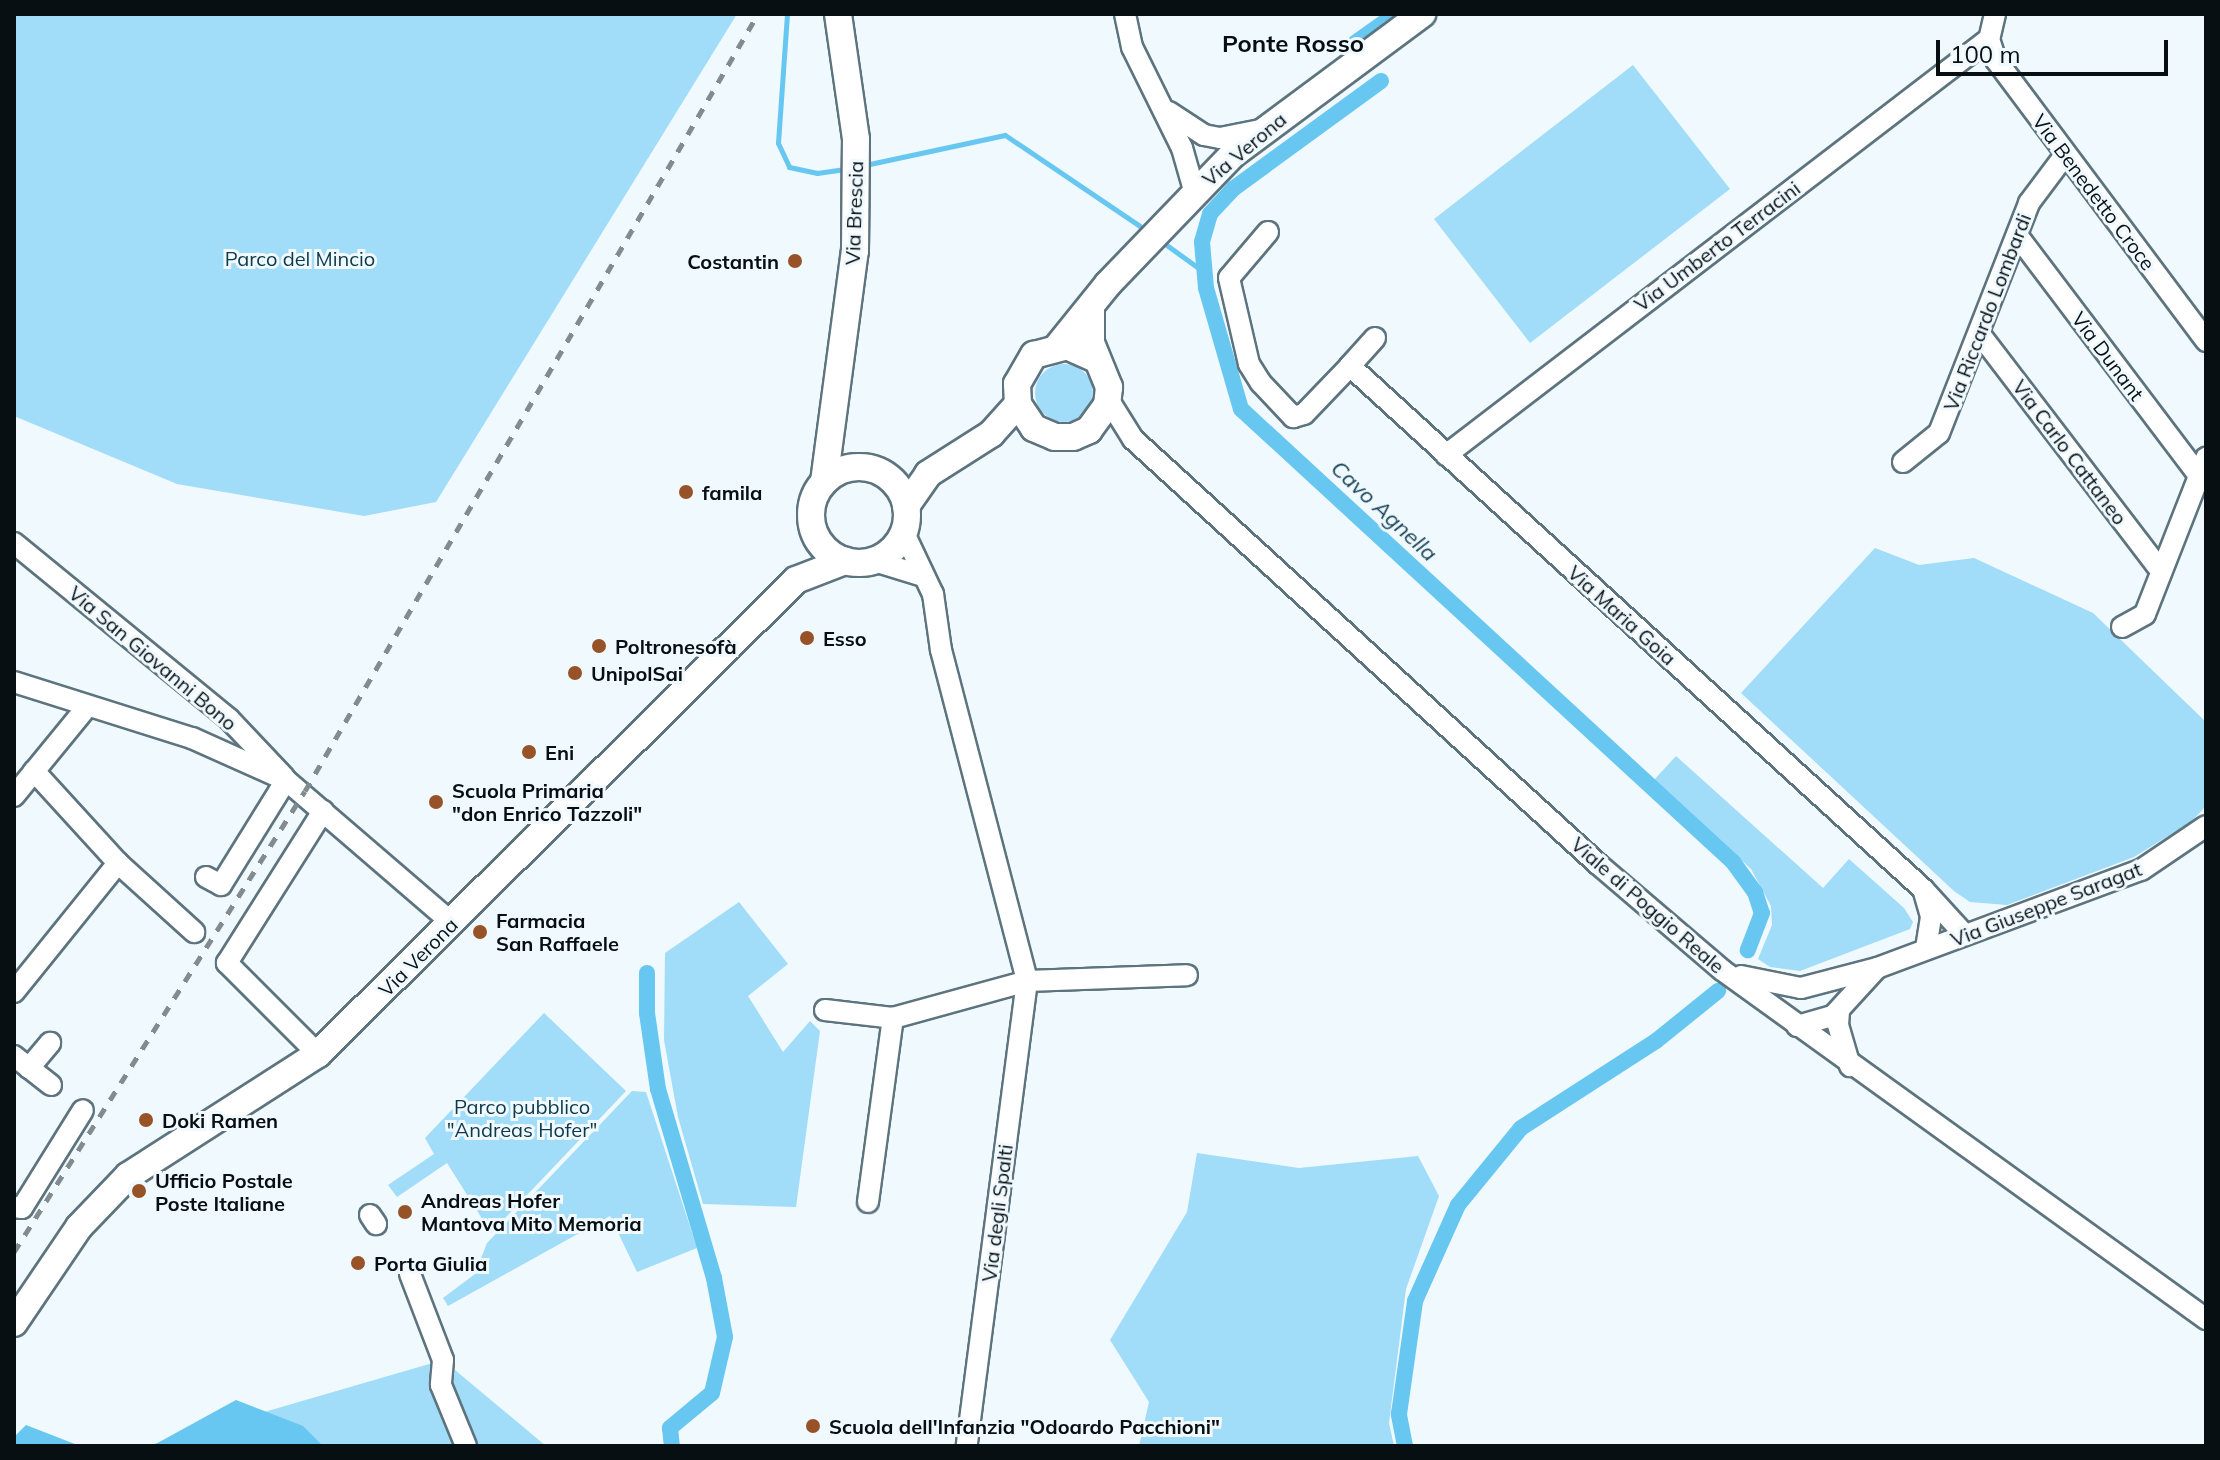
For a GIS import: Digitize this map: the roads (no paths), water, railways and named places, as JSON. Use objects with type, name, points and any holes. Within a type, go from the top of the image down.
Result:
[{"type":"main road","name":"Via Brescia","points":[[824,482],[855,251],[856,146],[838,14]]},
{"type":"main road","name":"Via Verona","points":[[1058,346],[1200,185],[1265,128],[1422,14]]},
{"type":"main road","points":[[991,434],[1034,428],[1055,437],[1085,432],[1099,420],[1108,399],[1109,387],[1096,359],[1091,309]]},
{"type":"main road","points":[[928,474],[844,470],[824,482],[815,497],[812,527],[820,543],[845,561],[874,561],[888,554],[904,533],[906,506],[928,474],[991,434],[1018,404],[1023,368],[1034,355],[1058,346],[1077,348],[1096,359]]},
{"type":"main road","points":[[1018,404],[1034,428]]},
{"type":"main road","points":[[834,413],[846,444],[879,474],[906,506]]},
{"type":"main road","name":"Via Verona","points":[[796,580],[812,527]]},
{"type":"main road","name":"Via Verona","points":[[19,1315],[79,1227],[128,1176],[318,1054],[796,580],[845,561]]},
{"type":"street","points":[[1125,14],[1132,47],[1170,112],[1200,185]]},
{"type":"street","points":[[1989,39],[1995,14]]},
{"type":"street","name":"Via Benedetto Croce","points":[[1989,39],[1996,60],[2206,341]]},
{"type":"street","name":"Via Umberto Terracini","points":[[1446,455],[1989,39]]},
{"type":"street","points":[[1170,112],[1194,131],[1220,138],[1265,128]]},
{"type":"street","name":"Via Riccardo Lombardi","points":[[1903,462],[1939,433],[2029,203],[2065,155]]},
{"type":"street","points":[[1268,232],[1229,278],[1249,364],[1261,383],[1293,417],[1304,414],[1375,338]]},
{"type":"street","name":"Via Dunant","points":[[2017,235],[2203,468]]},
{"type":"street","name":"Via Carlo Cattaneo","points":[[1979,333],[2161,571]]},
{"type":"street","name":"Via Maria Goia","points":[[1350,366],[1923,889],[1965,935]]},
{"type":"street","name":"Viale di Poggio Reale","points":[[1108,399],[1133,439],[1598,864],[1722,970],[1850,1066],[2206,1319]]},
{"type":"street","points":[[1085,432],[1133,439]]},
{"type":"street","points":[[2122,627],[2145,614],[2203,468]]},
{"type":"street","name":"Via degli Spalti","points":[[904,533],[933,594],[941,650],[1027,981],[967,1446]]},
{"type":"street","name":"Via San Giovanni Bono","points":[[14,543],[229,719],[286,780],[452,923]]},
{"type":"street","points":[[874,561],[923,576]]},
{"type":"street","name":"Via San Giovanni Bono","points":[[14,682],[86,708],[192,738],[286,780]]},
{"type":"street","points":[[14,796],[86,708]]},
{"type":"street","points":[[34,771],[118,863],[194,932]]},
{"type":"street","points":[[206,877],[221,885],[286,780]]},
{"type":"street","points":[[318,1054],[227,963],[323,811]]},
{"type":"street","name":"Via Giuseppe Saragat","points":[[1722,970],[1768,985],[1817,985],[1877,968],[2141,870],[2206,826]]},
{"type":"street","points":[[14,992],[118,863]]},
{"type":"street","points":[[1923,889],[1931,917],[1926,949]]},
{"type":"street","name":"Via Giuseppe Saragat","points":[[1797,1026],[1814,1024],[1839,1011],[1877,968]]},
{"type":"street","points":[[825,1010],[893,1018],[1027,981],[1187,975]]},
{"type":"street","points":[[1797,1026],[1807,997],[1817,985]]},
{"type":"street","points":[[1839,1011],[1838,1025],[1850,1066]]},
{"type":"street","points":[[868,1202],[893,1018]]},
{"type":"street","points":[[50,1043],[22,1062],[51,1085]]},
{"type":"street","points":[[14,1207],[22,1208],[83,1110]]},
{"type":"street","points":[[410,1274],[443,1360],[441,1385],[466,1446]]},
{"type":"waterway","points":[[787,14],[778,143],[789,167],[817,173],[847,169]]},
{"type":"waterway","name":"Cavo Agnella","points":[[1355,43],[1396,14]]},
{"type":"waterway","name":"Cavo Agnella","points":[[1381,81],[1234,188],[1210,214],[1202,242],[1206,288],[1241,409],[1733,862],[1755,892],[1762,913],[1748,950]]},
{"type":"waterway","points":[[865,165],[1005,135],[1146,230]]},
{"type":"waterway","points":[[1161,241],[1204,272]]},
{"type":"waterway","points":[[647,973],[647,1013],[658,1089],[714,1278],[725,1337],[712,1393],[670,1428],[672,1446]]},
{"type":"waterway","name":"Cavo Agnella","points":[[1405,1446],[1399,1414],[1415,1301],[1458,1205],[1521,1128],[1656,1041],[1718,991]]},
{"type":"railway","points":[[14,1252],[305,791],[758,14]]},
{"type":"place","name":"Costantin","points":[[795,261]]},
{"type":"place","name":"famila","points":[[686,492]]},
{"type":"place","name":"Esso","points":[[807,638]]},
{"type":"place","name":"Poltronesofà","points":[[599,646]]},
{"type":"place","name":"UnipolSai","points":[[575,673]]},
{"type":"place","name":"Eni","points":[[529,752]]},
{"type":"place","name":"Scuola Primaria \"don Enrico Tazzoli\"","points":[[436,802]]},
{"type":"place","name":"Farmacia San Raffaele","points":[[480,932]]},
{"type":"place","name":"Doki Ramen","points":[[146,1120]]},
{"type":"place","name":"Ufficio Postale Poste Italiane","points":[[139,1191]]},
{"type":"place","name":"Andreas Hofer Mantova Mito Memoria","points":[[405,1212]]},
{"type":"place","name":"Porta Giulia","points":[[358,1263]]},
{"type":"place","name":"Scuola dell'Infanzia \"Odoardo Pacchioni\"","points":[[813,1426]]},
{"type":"district","name":"Ponte Rosso","points":[[1293,44]]},
{"type":"park label","name":"Parco del Mincio","points":[[300,258]]},
{"type":"park label","name":"Parco pubblico \"Andreas Hofer\"","points":[[522,1118]]}]
